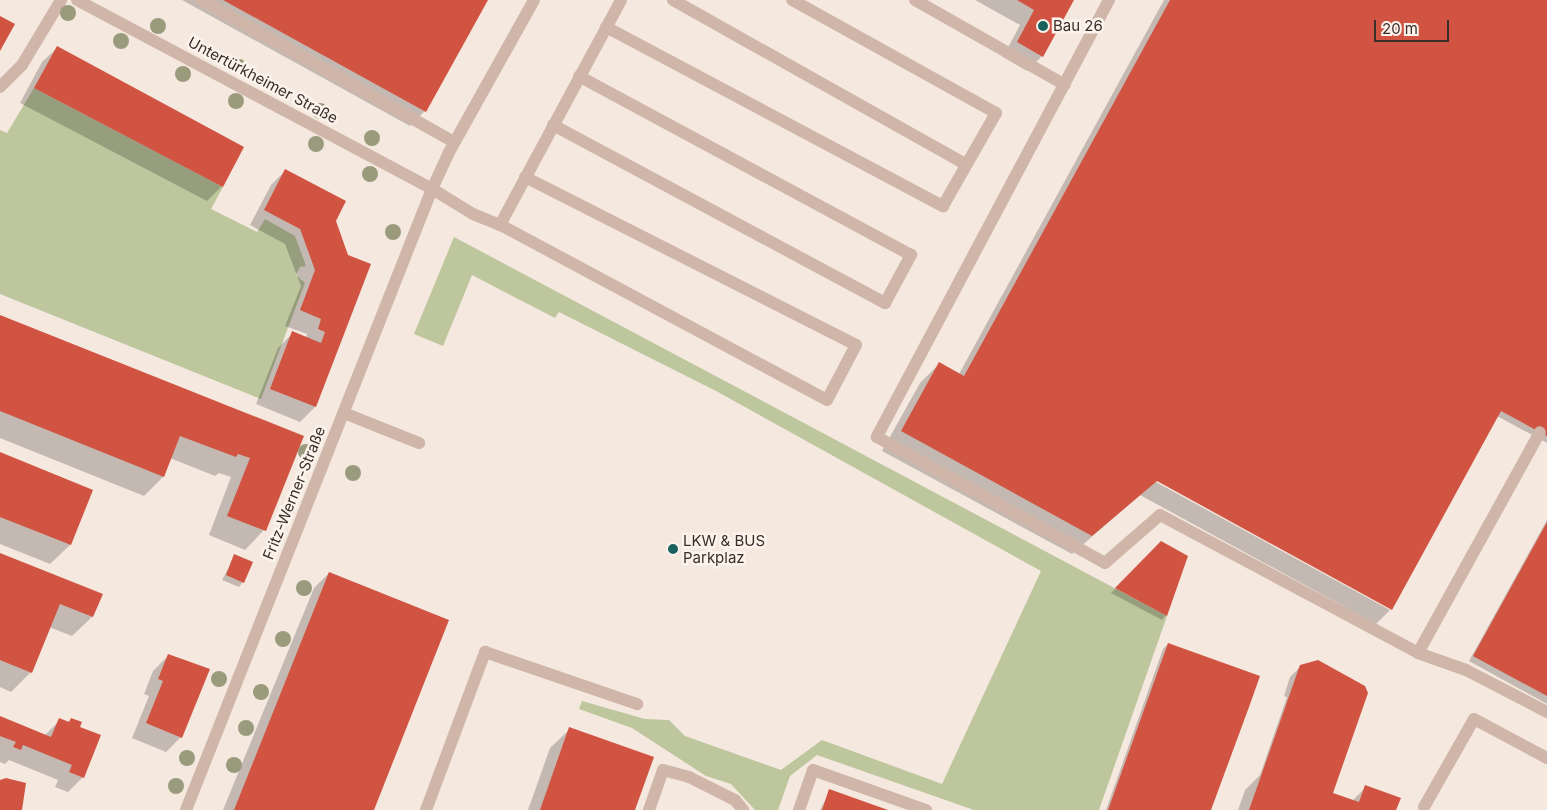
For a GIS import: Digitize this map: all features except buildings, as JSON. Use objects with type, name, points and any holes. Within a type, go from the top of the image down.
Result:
[{"type":"street","points":[[0,87],[5,75],[22,65],[61,0]]},
{"type":"street","name":"Untertürkheimer Straße","points":[[77,0],[432,189],[473,214],[500,225],[827,400],[856,345],[525,177]]},
{"type":"street","points":[[202,0],[454,142]]},
{"type":"street","name":"Fritz-Werner-Straße","points":[[186,810],[432,189],[454,142],[534,0]]},
{"type":"street","points":[[500,225],[621,0]]},
{"type":"street","points":[[672,0],[965,164]]},
{"type":"street","points":[[606,26],[943,206],[965,164],[996,113],[792,0]]},
{"type":"street","points":[[915,0],[1065,85]]},
{"type":"street","points":[[1109,0],[877,437],[1105,563],[1160,515],[1418,653],[1466,670],[1547,712]]},
{"type":"street","points":[[553,125],[885,303],[911,255],[579,76]]},
{"type":"street","points":[[344,412],[419,443]]},
{"type":"street","points":[[1418,653],[1540,432]]},
{"type":"street","points":[[426,810],[485,652],[637,704]]},
{"type":"street","points":[[1426,809],[1474,718],[1547,758]]},
{"type":"street","points":[[649,810],[663,770],[689,777],[727,796],[743,810]]},
{"type":"street","points":[[799,810],[813,770],[926,810]]},
{"type":"green space","points":[[34,88],[223,187],[211,209],[257,232],[265,219],[295,236],[306,266],[300,267],[296,275],[305,283],[261,399],[0,294],[0,130],[7,133]]},
{"type":"green space","points":[[454,237],[1167,616],[1099,810],[974,810],[817,755],[790,776],[778,810],[755,810],[731,784],[706,776],[632,728],[579,709],[582,701],[645,719],[669,720],[685,736],[781,770],[822,740],[942,784],[1041,571],[716,391],[559,312],[555,318],[472,275],[443,346],[414,334]]},
{"type":"place","name":"Bau 26","points":[[1043,26]]},
{"type":"place","name":"LKW & BUS Parkplaz","points":[[673,549]]}]
